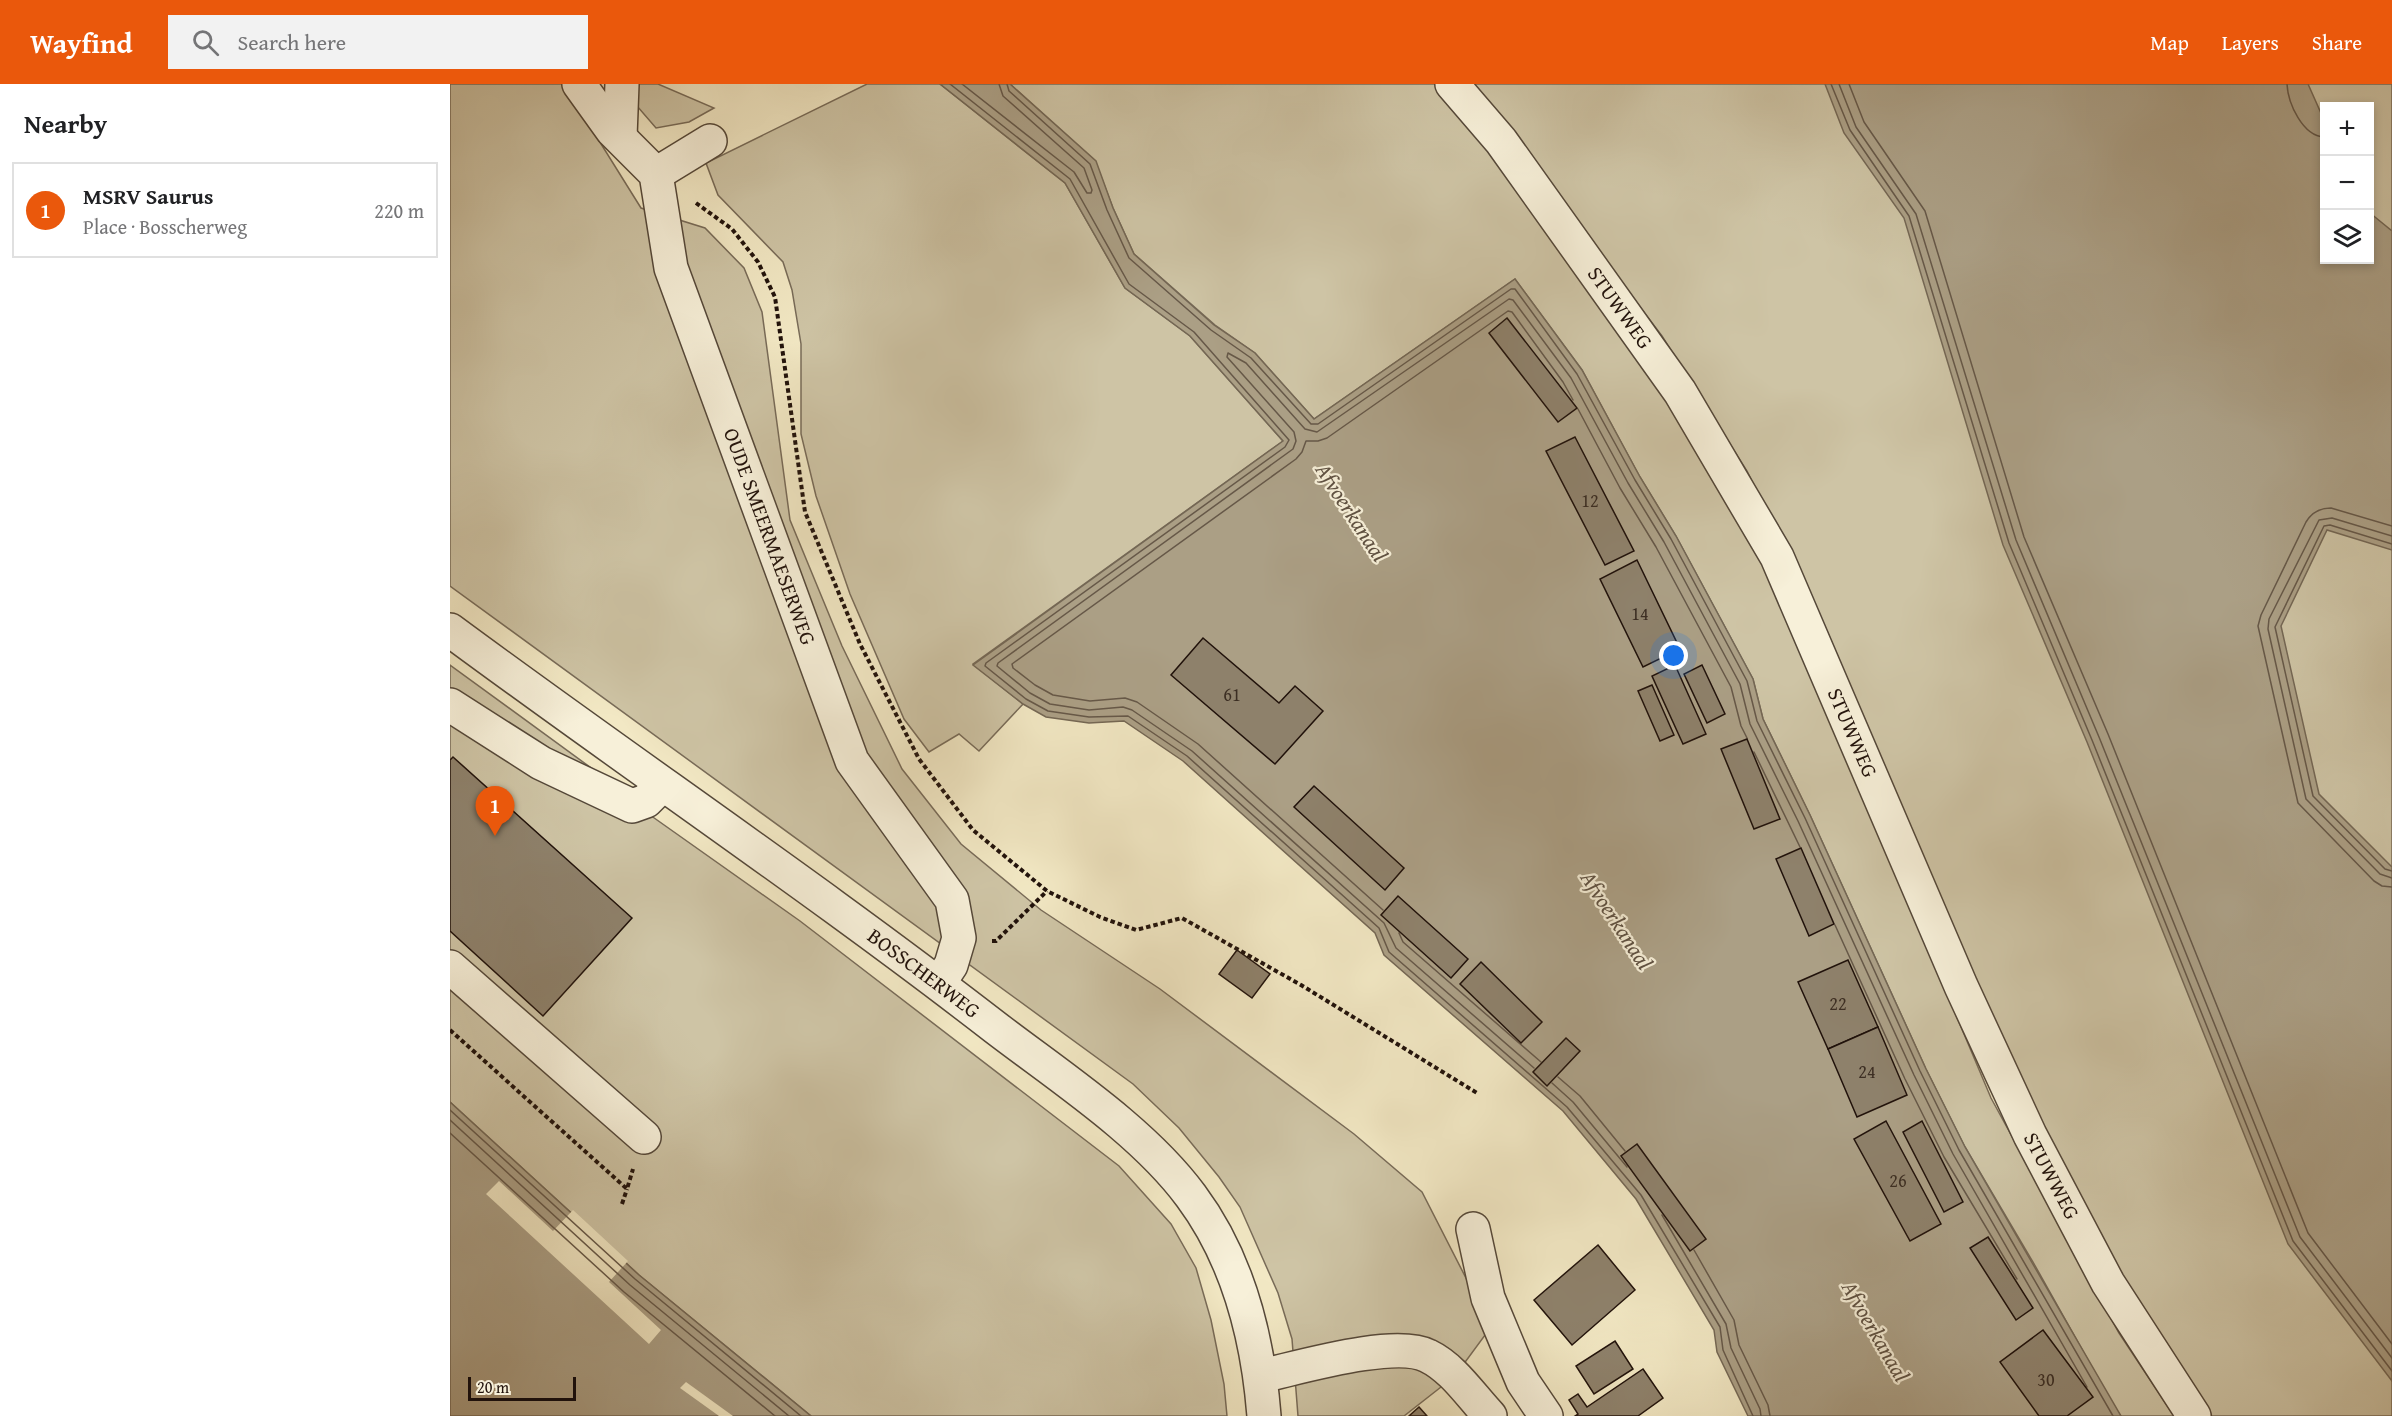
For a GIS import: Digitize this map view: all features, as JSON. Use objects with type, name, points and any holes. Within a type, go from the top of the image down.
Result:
[{"type":"street","points":[[579,84],[620,137],[656,174],[710,141]]},
{"type":"street","points":[[620,137],[622,84]]},
{"type":"street","name":"STUWWEG","points":[[1452,84],[1501,141],[1680,392],[1778,557],[1961,987],[2030,1135],[2108,1283],[2194,1416]]},
{"type":"street","name":"OUDE SMEERMAESERWEG","points":[[656,174],[671,268],[852,761],[952,900],[959,938],[951,965],[939,983]]},
{"type":"street","name":"BOSSCHERWEG","points":[[450,630],[939,983],[1134,1135],[1174,1174],[1204,1216],[1226,1255],[1252,1332],[1261,1376],[1264,1416]]},
{"type":"street","points":[[450,705],[541,763],[632,806],[646,801],[662,785]]},
{"type":"street","points":[[450,967],[644,1137]]},
{"type":"street","points":[[1473,1229],[1488,1298],[1523,1382],[1546,1416]]},
{"type":"street","points":[[1261,1376],[1351,1356],[1401,1351],[1426,1354],[1443,1365],[1490,1416]]},
{"type":"path","points":[[656,174],[732,229],[758,262],[775,297],[805,512],[861,644],[919,759],[973,830],[1047,891],[1100,917],[1136,930],[1182,918],[1301,985],[1477,1093]]},
{"type":"path","points":[[996,941],[1047,891]]},
{"type":"path","points":[[450,1030],[627,1189]]},
{"type":"path","points":[[622,1204],[644,1137]]},
{"type":"shaded area","points":[[450,84],[579,84],[568,91],[641,208],[705,228],[744,268],[762,312],[790,520],[842,646],[902,769],[961,844],[1041,910],[1160,989],[1354,1134],[1422,1192],[1491,1327],[1463,1365],[1441,1387],[1404,1416],[1298,1416],[1292,1339],[1278,1293],[1240,1207],[1179,1128],[1133,1084],[450,586]]},
{"type":"shaded area","points":[[618,84],[658,84],[714,108],[689,122],[656,128]]},
{"type":"shaded area","points":[[867,84],[940,84],[1065,183],[1125,288],[1190,336],[1283,441],[973,664],[1023,704],[979,751],[959,734],[929,752],[904,719],[850,594],[816,496],[801,434],[801,344],[792,290],[783,262],[718,195],[706,163]]},
{"type":"shaded area","points":[[1010,84],[1437,84],[1451,97],[1662,391],[1762,555],[1991,1098],[2119,1333],[2174,1416],[2121,1416],[2116,1410],[1965,1147],[1926,1069],[1810,815],[1763,719],[1753,679],[1676,536],[1640,477],[1582,370],[1515,279],[1314,419],[1255,353],[1215,325],[1134,254],[1095,161]]},
{"type":"shaded area","points":[[1465,84],[2392,84],[2392,1416],[2212,1416],[2132,1299],[2003,1050],[1827,631],[1747,471],[1662,336],[1510,136]]},
{"type":"shaded area","points":[[450,665],[631,797],[650,815],[800,921],[1119,1166],[1171,1224],[1196,1268],[1211,1320],[1224,1384],[1227,1416],[811,1416],[639,1275],[450,1102]]},
{"type":"water","name":"Afvoerkanaal","points":[[940,84],[1010,84],[1096,161],[1113,208],[1134,254],[1214,325],[1255,353],[1314,419],[1515,279],[1582,370],[1640,477],[1676,536],[1753,679],[1763,719],[1810,815],[1926,1069],[1965,1147],[2121,1416],[1748,1416],[1717,1352],[1714,1330],[1636,1199],[1563,1111],[1384,955],[1375,933],[1183,761],[1124,721],[1089,723],[1046,717],[1023,704],[973,665],[1283,441],[1190,336],[1125,288],[1065,183]]},
{"type":"water","points":[[1825,84],[2308,84],[2320,111],[2320,264],[2374,264],[2374,216],[2392,231],[2392,550],[2327,530],[2281,626],[2319,794],[2392,867],[2392,1381],[2288,1244],[2087,742],[2003,545],[1904,218],[1844,133]]},
{"type":"water","points":[[450,1102],[639,1275],[811,1416],[450,1416]]},
{"type":"pier","points":[[499,1181],[553,1231],[573,1210],[628,1261],[609,1282],[661,1330],[649,1344],[486,1194]]},
{"type":"pier","points":[[686,1382],[733,1416],[719,1416],[680,1388]]},
{"type":"building","points":[[1507,318],[1577,408],[1558,422],[1489,333]]},
{"type":"building","points":[[1575,437],[1634,551],[1605,565],[1546,451]]},
{"type":"building","points":[[1637,560],[1680,649],[1643,667],[1600,579]]},
{"type":"building","points":[[1203,638],[1279,703],[1295,686],[1323,711],[1275,764],[1171,675]]},
{"type":"building","points":[[1675,665],[1706,734],[1683,744],[1652,676]]},
{"type":"building","points":[[1702,665],[1725,714],[1707,723],[1684,674]]},
{"type":"building","points":[[1652,685],[1674,735],[1660,741],[1638,691]]},
{"type":"building","points":[[1747,739],[1780,819],[1754,829],[1721,749]]},
{"type":"building","points":[[453,757],[632,918],[543,1016],[450,931],[450,760]]},
{"type":"building","points":[[1314,786],[1404,868],[1385,890],[1294,807]]},
{"type":"building","points":[[1801,848],[1834,924],[1809,936],[1776,859]]},
{"type":"building","points":[[1398,896],[1468,959],[1451,978],[1381,915]]},
{"type":"building","points":[[1237,950],[1270,974],[1252,998],[1219,974]]},
{"type":"building","points":[[1848,960],[1878,1027],[1828,1049],[1798,982]]},
{"type":"building","points":[[1481,962],[1542,1022],[1521,1043],[1460,984]]},
{"type":"building","points":[[1878,1027],[1907,1095],[1857,1117],[1828,1049]]},
{"type":"building","points":[[1566,1038],[1580,1051],[1547,1086],[1533,1072]]},
{"type":"building","points":[[1886,1121],[1941,1224],[1910,1241],[1854,1139]]},
{"type":"building","points":[[1922,1121],[1963,1202],[1944,1212],[1903,1132]]},
{"type":"building","points":[[1637,1144],[1706,1239],[1690,1251],[1621,1156]]},
{"type":"building","points":[[1988,1237],[2033,1308],[2016,1320],[1970,1248]]},
{"type":"building","points":[[1598,1245],[1635,1290],[1572,1345],[1534,1300]]},
{"type":"building","points":[[2043,1330],[2093,1397],[2067,1416],[2039,1416],[2000,1362]]},
{"type":"building","points":[[1615,1341],[1633,1369],[1594,1394],[1576,1366]]},
{"type":"building","points":[[1643,1369],[1663,1398],[1638,1416],[1575,1416],[1578,1414],[1569,1400],[1578,1394],[1587,1407]]},
{"type":"building","points":[[1419,1407],[1427,1416],[1409,1416]]},
{"type":"place","name":"MSRV Saurus","points":[[495,836]]}]
